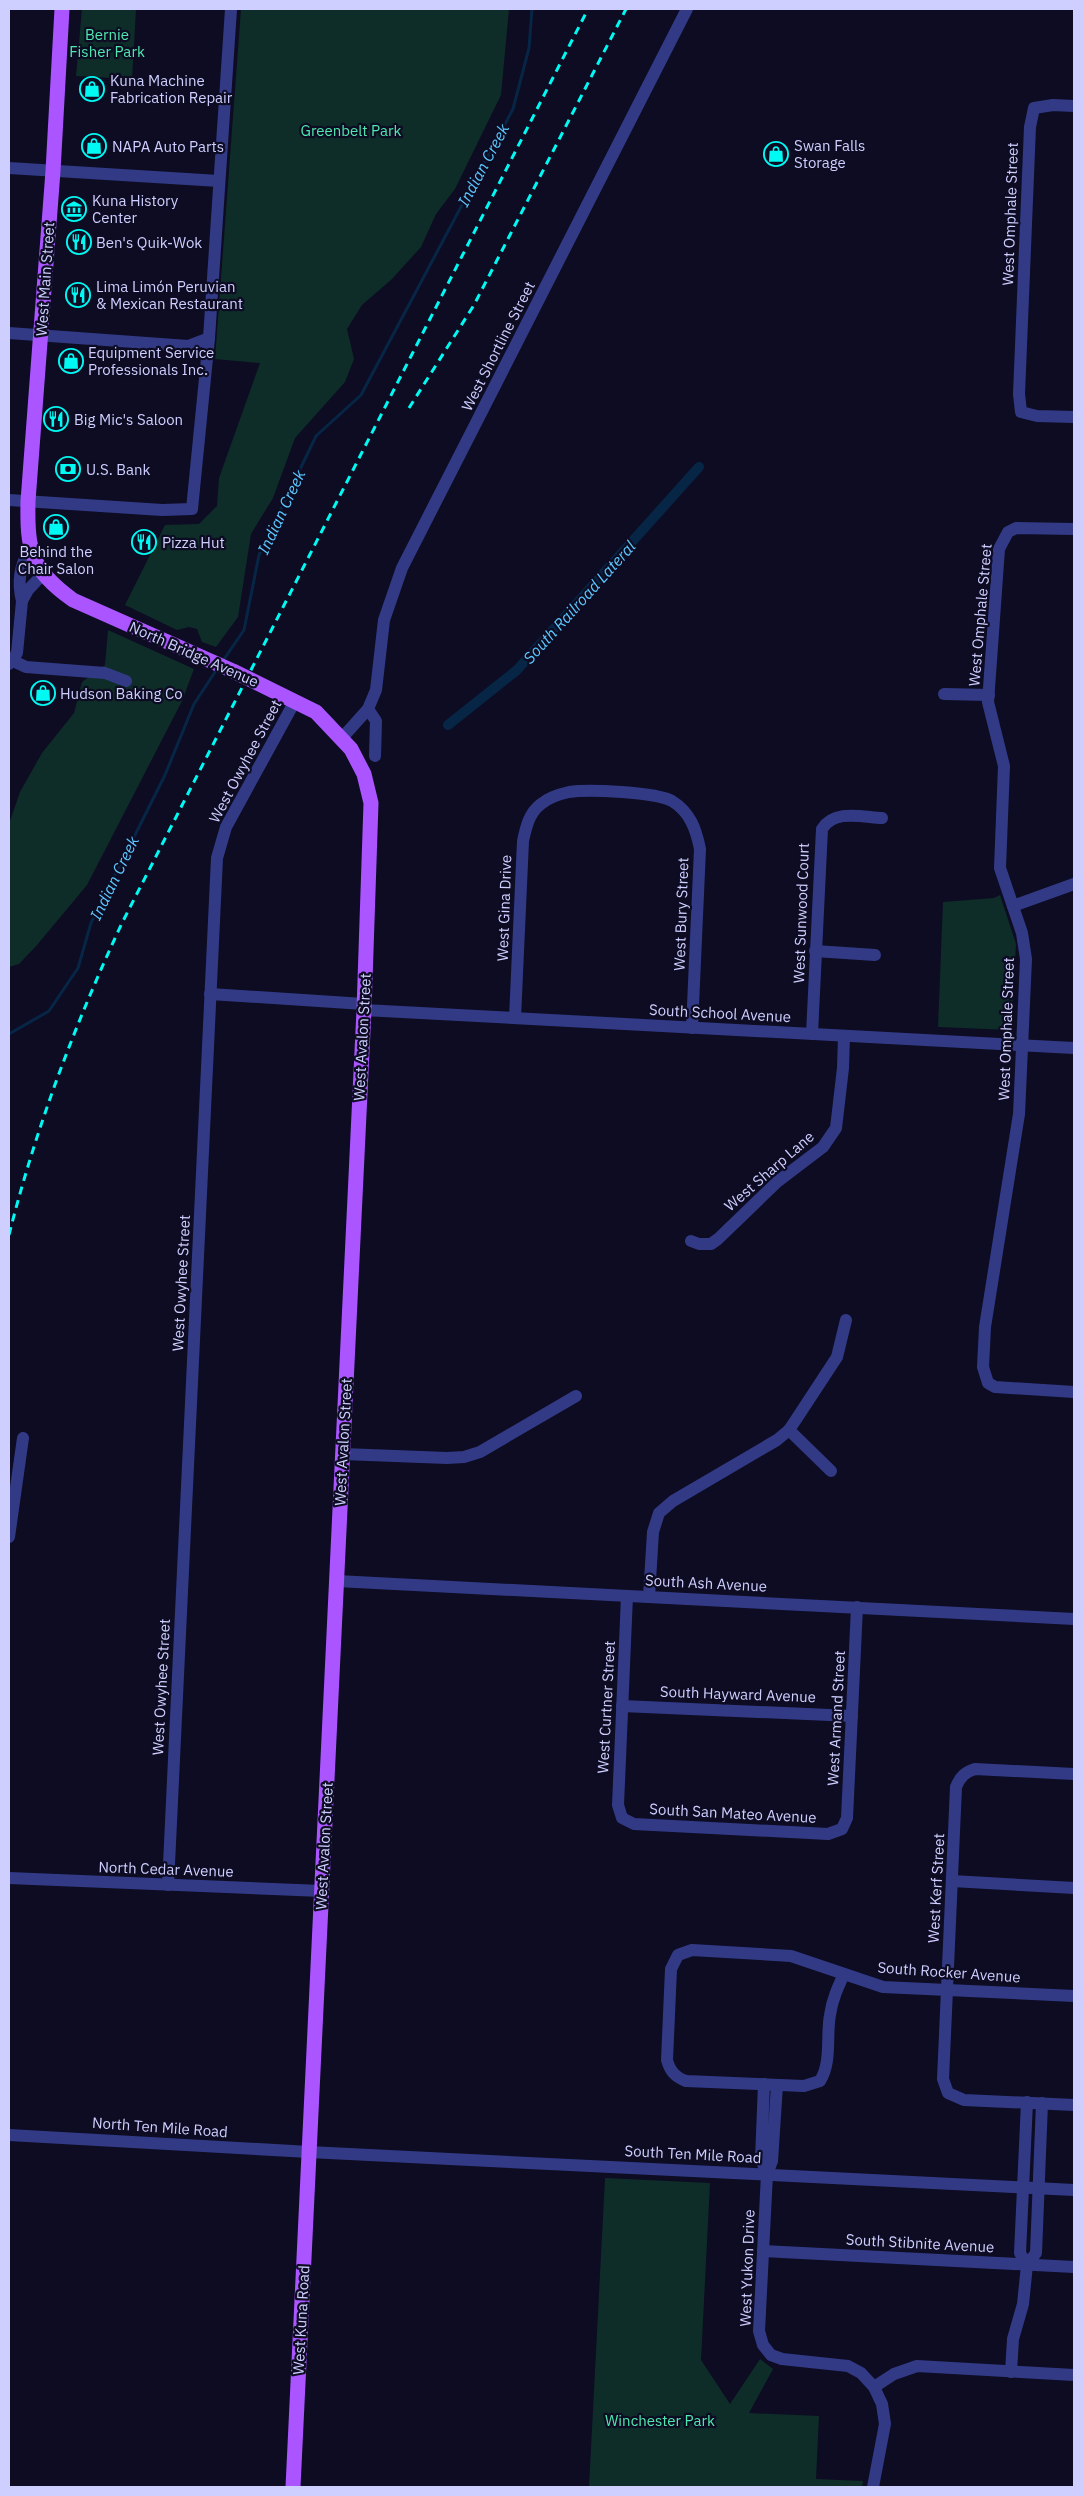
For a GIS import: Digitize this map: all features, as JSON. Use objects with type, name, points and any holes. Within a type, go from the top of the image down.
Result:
[{"type":"main road","name":"West Main Street","points":[[43,574],[30,548],[27,530],[53,171],[62,9]]},
{"type":"main road","name":"North Bridge Avenue","points":[[43,574],[56,588],[73,600],[233,670],[316,712],[342,738]]},
{"type":"main road","name":"West Avalon Street","points":[[310,2152],[364,1007],[371,803],[364,774],[342,738]]},
{"type":"main road","name":"West Kuna Road","points":[[293,2487],[310,2152]]},
{"type":"street","points":[[9,500],[192,509],[209,338],[231,9]]},
{"type":"street","name":"West Shortline Street","points":[[342,738],[368,709],[376,690],[384,620],[402,568],[687,9]]},
{"type":"street","name":"West Omphale Street","points":[[1074,106],[1054,105],[1034,108],[1030,127],[1018,394],[1021,412],[1037,416],[1074,418]]},
{"type":"street","points":[[9,168],[219,181]]},
{"type":"street","points":[[9,333],[188,346],[209,338]]},
{"type":"street","name":"West Omphale Street","points":[[1074,529],[1023,527],[1008,532],[999,548],[989,709],[1004,766],[1000,868],[1022,933],[1026,959],[1018,1114],[985,1327],[983,1367],[988,1383],[1003,1389],[1074,1392]]},
{"type":"street","points":[[30,548],[20,566],[19,588],[22,601],[19,644],[11,662],[26,667],[105,673],[126,681]]},
{"type":"street","points":[[22,601],[28,590],[43,574]]},
{"type":"street","points":[[944,694],[989,695]]},
{"type":"street","name":"West Owyhee Street","points":[[168,1885],[217,858],[226,827],[295,701]]},
{"type":"street","points":[[368,709],[374,715],[376,721],[375,756]]},
{"type":"street","name":"West Gina Drive","points":[[516,1018],[523,841],[527,823],[532,812],[541,804],[568,792],[582,791],[662,797],[680,808]]},
{"type":"street","name":"West Bury Street","points":[[680,808],[690,818],[697,833],[700,848],[692,1028]]},
{"type":"street","name":"West Sunwood Court","points":[[812,1034],[822,829],[827,821],[840,816],[882,818]]},
{"type":"street","points":[[1013,906],[1074,884]]},
{"type":"street","points":[[816,951],[875,955]]},
{"type":"street","name":"South School Avenue","points":[[210,994],[516,1018],[1074,1048]]},
{"type":"street","name":"West Sharp Lane","points":[[691,1241],[699,1244],[711,1244],[718,1239],[755,1202],[823,1147],[832,1136],[836,1128],[844,1036]]},
{"type":"street","points":[[649,1597],[653,1532],[659,1514],[673,1501],[777,1440],[789,1430],[836,1357],[846,1320]]},
{"type":"street","points":[[343,1454],[464,1457],[485,1449],[576,1396]]},
{"type":"street","points":[[789,1430],[832,1471]]},
{"type":"street","points":[[9,1538],[24,1438]]},
{"type":"street","name":"South Ash Avenue","points":[[336,1581],[1074,1619]]},
{"type":"street","name":"West Curtner Street","points":[[622,1818],[618,1805],[627,1596]]},
{"type":"street","name":"West Armand Street","points":[[842,1830],[847,1818],[857,1607]]},
{"type":"street","name":"South Hayward Avenue","points":[[622,1706],[852,1716]]},
{"type":"street","name":"West Kerf Street","points":[[1028,2102],[964,2100],[948,2093],[943,2079],[956,1787],[963,1774],[976,1769],[1074,1774]]},
{"type":"street","name":"South San Mateo Avenue","points":[[622,1818],[634,1824],[828,1834],[842,1830]]},
{"type":"street","name":"North Cedar Avenue","points":[[9,1878],[322,1892]]},
{"type":"street","points":[[952,1881],[1074,1888]]},
{"type":"street","name":"South Rocker Avenue","points":[[764,2084],[686,2081],[673,2074],[666,2060],[671,1969],[678,1955],[692,1950],[779,1954],[803,1959],[883,1987],[1074,1996]]},
{"type":"street","points":[[767,2174],[760,2159],[764,2084],[804,2086],[820,2081],[826,2067],[828,2029],[832,2002],[844,1974]]},
{"type":"street","points":[[767,2174],[772,2161],[777,2085]]},
{"type":"street","points":[[1028,2264],[1020,2253],[1028,2102],[1074,2105]]},
{"type":"street","points":[[1011,2372],[1013,2339],[1023,2304],[1028,2264],[1036,2253],[1042,2103]]},
{"type":"street","name":"North Ten Mile Road","points":[[9,2135],[310,2152]]},
{"type":"street","name":"South Ten Mile Road","points":[[310,2152],[1074,2190]]},
{"type":"street","name":"West Yukon Drive","points":[[767,2174],[760,2331],[767,2350],[771,2354],[782,2359],[848,2366],[861,2373],[874,2387],[882,2404],[885,2424],[873,2487]]},
{"type":"street","name":"South Stibnite Avenue","points":[[763,2251],[1074,2267]]},
{"type":"street","points":[[874,2387],[894,2374],[917,2366],[1074,2375]]},
{"type":"green space","name":"Bernie Fisher Park","points":[[82,9],[136,9],[132,79],[76,76]]},
{"type":"green space","name":"Greenbelt Park","points":[[241,9],[509,9],[501,95],[455,189],[436,214],[421,247],[392,279],[362,305],[347,329],[354,359],[345,382],[295,438],[273,498],[251,534],[238,617],[216,647],[202,642],[197,629],[189,627],[177,630],[125,605],[165,525],[199,524],[217,506],[219,478],[260,363],[215,359]]},
{"type":"green space","points":[[108,630],[194,669],[182,701],[87,885],[19,964],[9,967],[9,824],[20,792],[42,753],[74,713],[82,682],[105,665]]},
{"type":"green space","points":[[1000,895],[1016,944],[1011,1030],[938,1027],[943,902],[994,898]]},
{"type":"green space","name":"Winchester Park","points":[[605,2178],[710,2183],[701,2360],[730,2404],[760,2359],[773,2369],[749,2413],[819,2416],[816,2479],[863,2481],[862,2487],[589,2487]]},
{"type":"waterway","name":"Indian Creek","points":[[222,662],[244,630],[259,555],[316,436],[361,395],[513,109],[529,48],[532,9]]},
{"type":"waterway","name":"South Railroad Lateral","points":[[448,725],[517,670],[699,467]]},
{"type":"waterway","name":"Indian Creek","points":[[9,1034],[49,1011],[78,968],[91,923],[165,775],[194,704],[217,669]]},
{"type":"railway","points":[[9,1235],[31,1155],[58,1076],[88,999],[122,923],[588,9]]},
{"type":"railway","points":[[409,408],[474,305],[626,9]]},
{"type":"place","name":"Kuna Machine Fabrication Repair","points":[[92,89]]},
{"type":"place","name":"NAPA Auto Parts","points":[[94,146]]},
{"type":"place","name":"Swan Falls Storage","points":[[776,154]]},
{"type":"place","name":"Kuna History Center","points":[[74,209]]},
{"type":"place","name":"Ben's Quik-Wok","points":[[79,242]]},
{"type":"place","name":"Lima Limón Peruvian & Mexican Restaurant","points":[[78,295]]},
{"type":"place","name":"Equipment Service Professionals Inc.","points":[[71,361]]},
{"type":"place","name":"Big Mic's Saloon","points":[[56,419]]},
{"type":"place","name":"U.S. Bank","points":[[68,469]]},
{"type":"place","name":"Behind the Chair Salon","points":[[56,527]]},
{"type":"place","name":"Pizza Hut","points":[[144,542]]},
{"type":"place","name":"Hudson Baking Co","points":[[43,693]]}]
